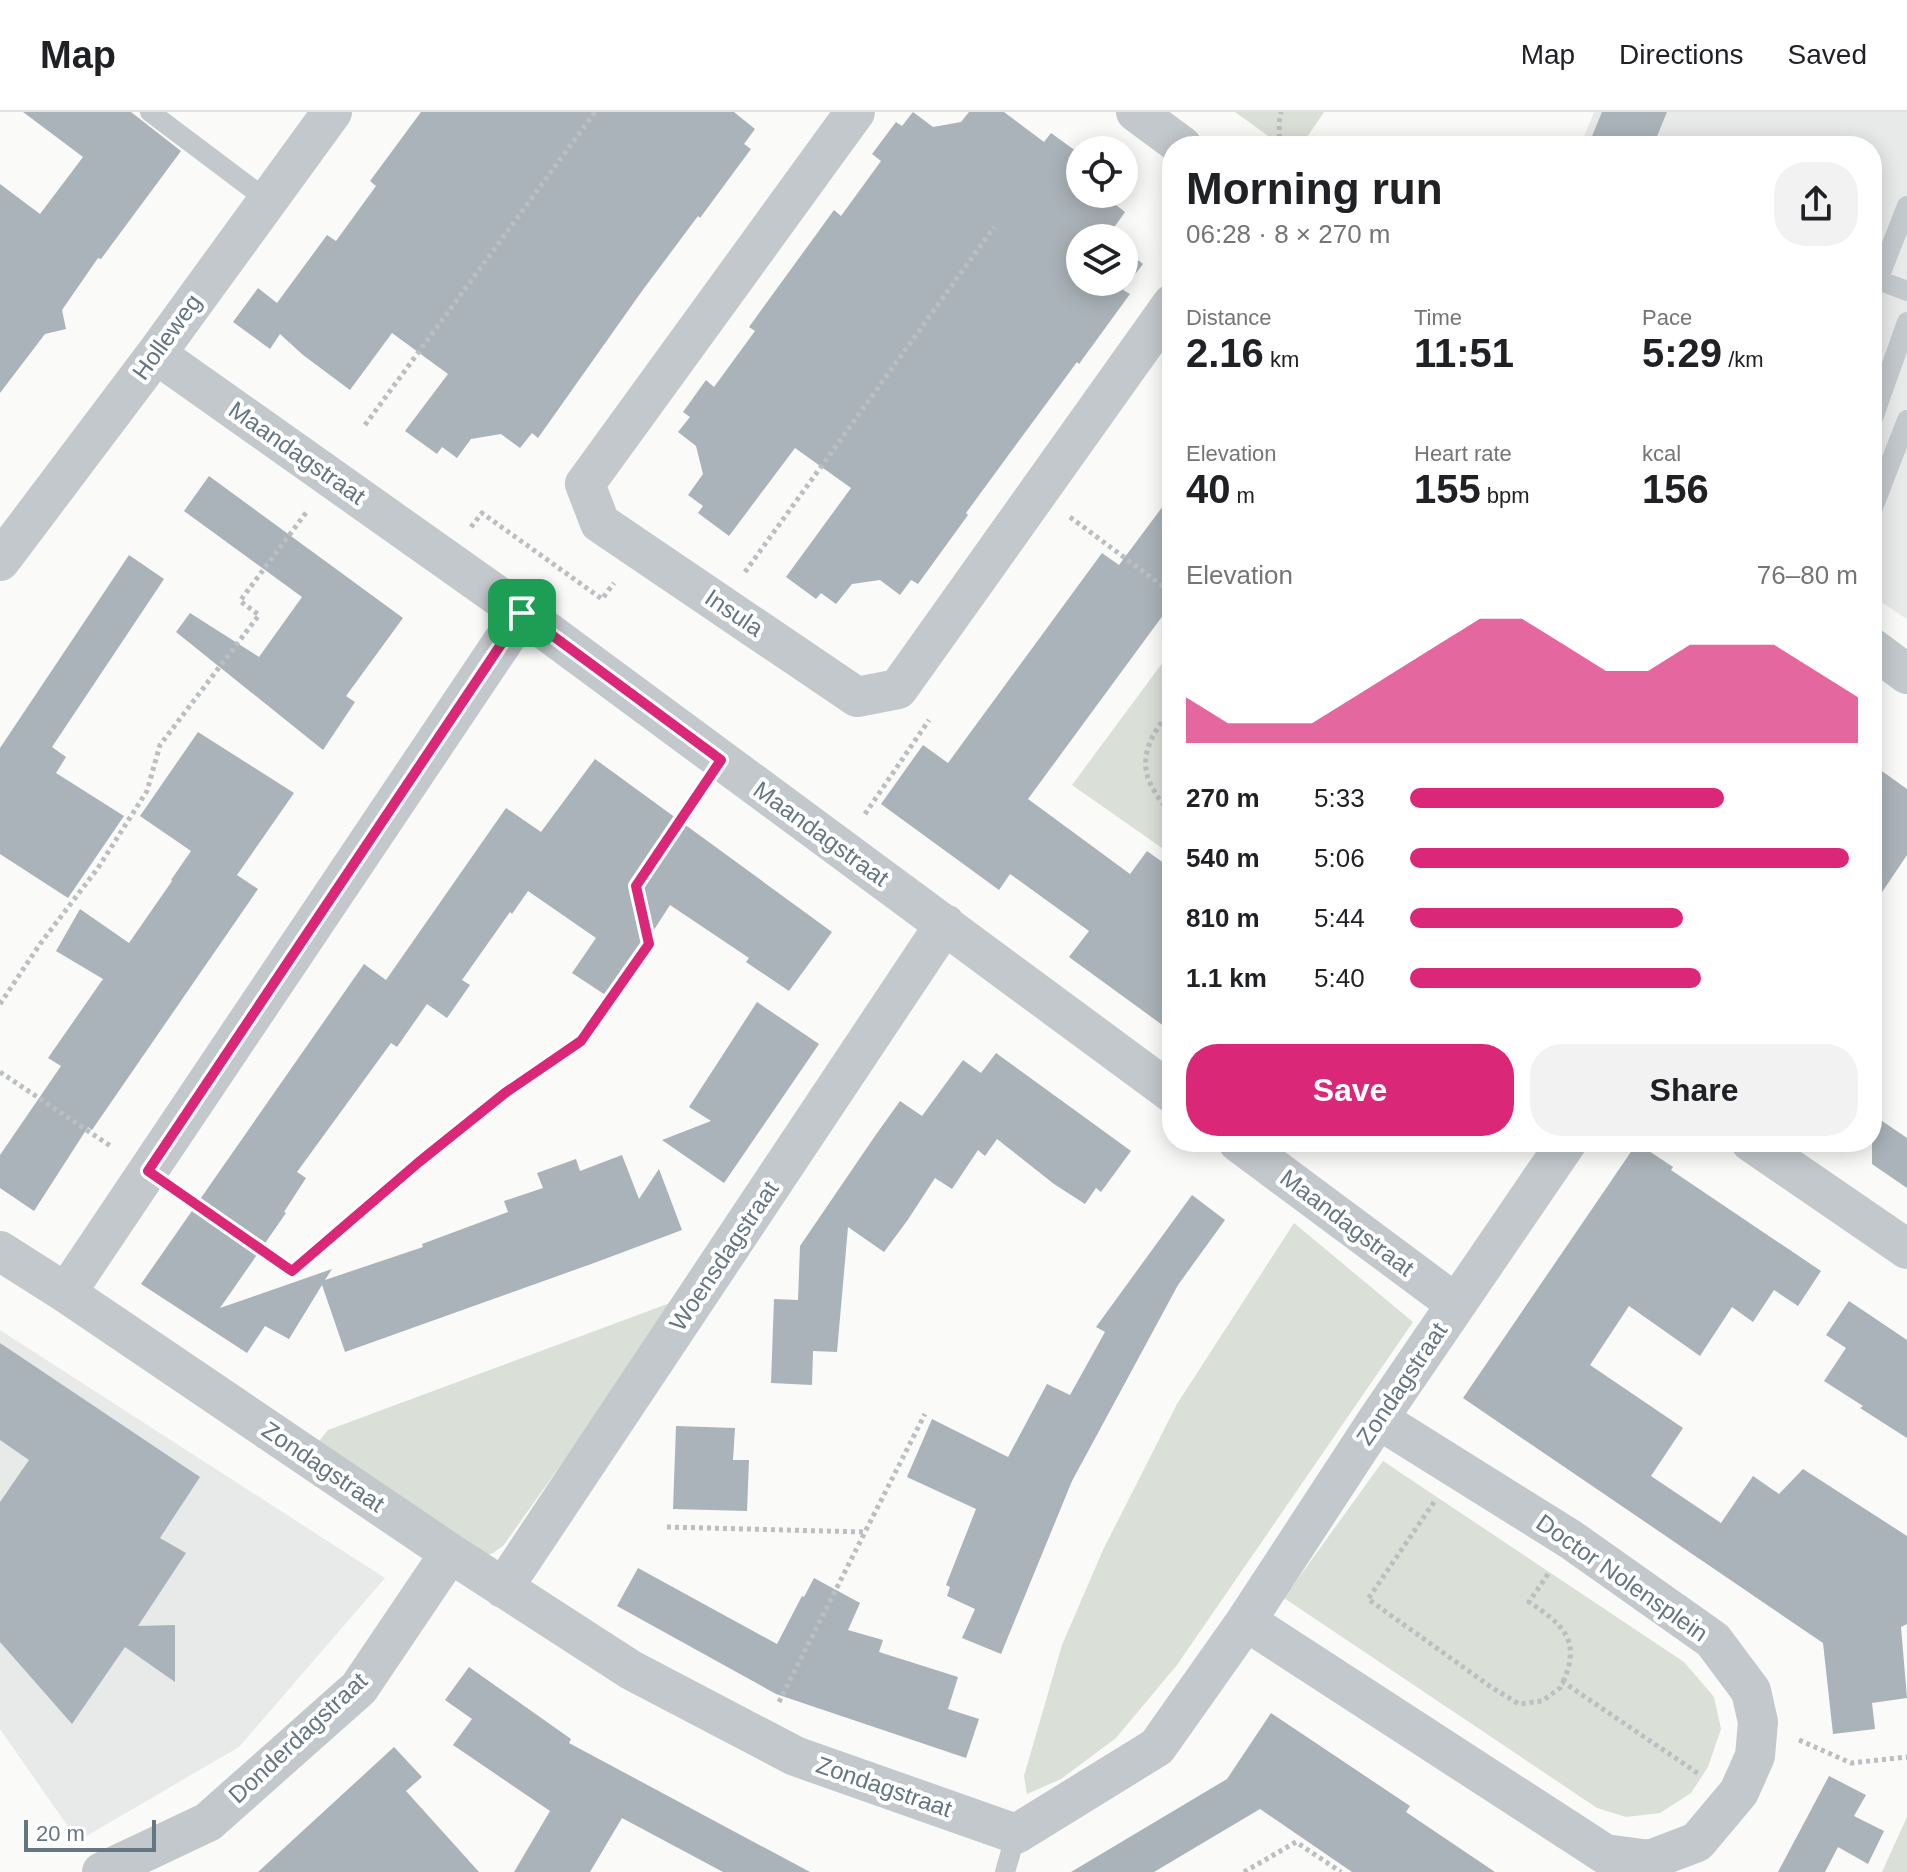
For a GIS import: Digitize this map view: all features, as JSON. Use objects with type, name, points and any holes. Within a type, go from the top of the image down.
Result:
[{"type":"street","name":"Holleweg","points":[[0,561],[332,112]]},
{"type":"street","name":"Insula","points":[[855,112],[585,484],[600,523],[857,697],[898,689],[1162,318]]},
{"type":"street","points":[[1136,112],[1168,136]]},
{"type":"street","name":"Maandagstraat","points":[[156,354],[522,613],[1162,1086]]},
{"type":"street","points":[[66,1293],[522,613]]},
{"type":"street","name":"Woensdagstraat","points":[[503,1588],[945,924]]},
{"type":"street","name":"Maandagstraat","points":[[1251,1152],[1456,1304]]},
{"type":"street","name":"Zondagstraat","points":[[0,1251],[450,1553],[631,1670],[795,1756],[1016,1834],[1157,1747],[1246,1621],[1378,1419],[1560,1152]]},
{"type":"street","points":[[1766,1152],[1907,1249]]},
{"type":"street","name":"Doctor Nolensplein","points":[[1246,1621],[1605,1854],[1650,1860],[1697,1842],[1739,1792],[1755,1756],[1758,1722],[1751,1691],[1713,1640],[1570,1539],[1378,1419]]},
{"type":"street","name":"Donderdagstraat","points":[[102,1872],[208,1822],[359,1688],[450,1553]]},
{"type":"lane","points":[[150,112],[267,200]]},
{"type":"lane","points":[[1882,270],[1907,206]]},
{"type":"lane","points":[[1882,282],[1907,291]]},
{"type":"lane","points":[[1882,393],[1907,322]]},
{"type":"lane","points":[[1882,484],[1907,420]]},
{"type":"lane","points":[[1005,1872],[1016,1834]]},
{"type":"path","points":[[365,425],[595,112]]},
{"type":"path","points":[[1280,136],[1281,112]]},
{"type":"path","points":[[721,605],[994,227]]},
{"type":"path","points":[[0,1004],[40,944],[98,868],[147,791],[160,745],[259,615],[240,601],[332,478]]},
{"type":"path","points":[[1037,492],[1162,586]]},
{"type":"path","points":[[445,558],[482,513],[602,599],[639,549]]},
{"type":"path","points":[[1162,721],[1146,753],[1147,781],[1162,804]]},
{"type":"path","points":[[887,783],[907,753]]},
{"type":"path","points":[[0,1072],[292,1271],[505,1093],[581,1041],[649,944],[636,886],[721,760]]},
{"type":"path","points":[[760,1738],[925,1414]]},
{"type":"path","points":[[1457,1469],[1368,1599],[1519,1704],[1542,1701],[1560,1688],[1570,1669],[1570,1639],[1555,1619],[1529,1602],[1570,1539]]},
{"type":"path","points":[[667,1527],[865,1532]]},
{"type":"path","points":[[1563,1682],[1702,1776],[1739,1792]]},
{"type":"path","points":[[1758,1722],[1851,1763],[1907,1757]]},
{"type":"path","points":[[1244,1872],[1296,1842],[1341,1872]]},
{"type":"shaded area","points":[[1235,112],[1324,112],[1308,136],[1268,136]]},
{"type":"shaded area","points":[[1594,112],[1907,112],[1907,619],[1882,603],[1882,136],[1584,136]]},
{"type":"shaded area","points":[[1162,664],[1162,848],[1072,785]]},
{"type":"shaded area","points":[[1294,1223],[1413,1322],[1177,1665],[1116,1738],[1061,1779],[1027,1794],[1024,1776],[1062,1645],[1103,1550],[1177,1404]]},
{"type":"shaded area","points":[[678,1300],[503,1546],[493,1553],[487,1555],[316,1445],[328,1430]]},
{"type":"shaded area","points":[[0,1330],[385,1578],[239,1747],[78,1841],[0,1729]]},
{"type":"shaded area","points":[[1383,1461],[1684,1662],[1714,1697],[1721,1729],[1708,1767],[1691,1793],[1660,1813],[1626,1817],[1597,1808],[1284,1598]]},
{"type":"shaded area","points":[[1907,1817],[1907,1872],[1882,1872]]},
{"type":"building","points":[[23,112],[131,112],[181,151],[62,310],[66,329],[45,334],[0,393],[0,184],[40,214],[83,157]]},
{"type":"building","points":[[421,112],[734,112],[755,129],[744,144],[751,149],[642,291],[538,438],[532,433],[520,448],[501,434],[471,439],[457,458],[442,447],[437,454],[405,431],[448,374],[392,333],[350,390],[280,334],[270,349],[233,322],[258,288],[277,303],[327,235],[336,241],[376,186],[370,181]]},
{"type":"building","points":[[913,112],[933,127],[961,122],[969,112],[1004,112],[1044,142],[1051,133],[1066,144],[1066,208],[1120,208],[1125,212],[1116,224],[1066,224],[1066,296],[1129,296],[966,513],[968,515],[918,584],[911,580],[900,595],[880,580],[852,584],[836,604],[821,593],[816,599],[786,577],[851,488],[795,448],[729,536],[698,513],[703,506],[688,495],[703,474],[696,446],[678,432],[690,417],[683,412],[706,380],[714,387],[755,331],[749,327],[834,210],[841,216],[881,161],[872,154],[896,122],[902,126]]},
{"type":"building","points":[[1602,112],[1667,112],[1657,136],[1592,136]]},
{"type":"building","points":[[209,476],[403,618],[346,696],[355,702],[323,750],[176,632],[190,613],[259,657],[302,597],[184,511]]},
{"type":"building","points":[[1162,507],[1162,617],[1028,799],[1130,874],[1147,851],[1162,862],[1162,1025],[1069,957],[1089,931],[1010,874],[999,890],[881,804],[923,745],[948,763],[1102,553],[1119,565]]},
{"type":"building","points":[[129,555],[164,579],[52,747],[66,757],[56,773],[124,816],[68,898],[0,854],[0,748]]},
{"type":"building","points":[[198,732],[294,793],[237,875],[258,889],[92,1130],[88,1127],[34,1211],[0,1188],[0,1155],[61,1066],[48,1058],[103,979],[56,951],[80,909],[129,943],[172,881],[191,851],[140,816]]},
{"type":"building","points":[[595,759],[832,932],[789,991],[746,962],[749,958],[670,905],[610,998],[572,973],[596,938],[528,891],[462,980],[470,985],[447,1018],[427,1004],[397,1047],[391,1043],[297,1172],[306,1178],[286,1213],[220,1308],[332,1269],[325,1280],[423,1247],[422,1244],[508,1212],[504,1201],[543,1188],[537,1173],[576,1159],[580,1171],[622,1155],[639,1199],[659,1169],[682,1230],[345,1352],[322,1285],[289,1339],[265,1326],[247,1353],[141,1284],[364,964],[386,980],[506,808],[541,832]]},
{"type":"building","points":[[1882,771],[1907,789],[1907,855],[1882,892]]},
{"type":"building","points":[[757,1002],[819,1044],[724,1183],[662,1140],[711,1121],[689,1107]]},
{"type":"building","points":[[996,1053],[1131,1151],[1101,1192],[1096,1188],[1085,1204],[997,1139],[985,1156],[978,1150],[952,1189],[935,1178],[884,1252],[848,1227],[837,1352],[813,1351],[812,1385],[771,1383],[774,1299],[798,1300],[800,1246],[875,1136],[900,1101],[922,1116],[963,1060],[981,1073]]},
{"type":"building","points":[[1882,1121],[1907,1138],[1907,1188],[1872,1164],[1872,1152],[1882,1152]]},
{"type":"building","points":[[1631,1152],[1650,1152],[1673,1167],[1671,1170],[1821,1271],[1798,1306],[1774,1290],[1753,1322],[1732,1307],[1700,1356],[1629,1306],[1590,1365],[1683,1428],[1651,1476],[1721,1523],[1753,1476],[1779,1494],[1803,1469],[1907,1536],[1907,1624],[1901,1627],[1907,1698],[1872,1703],[1875,1729],[1833,1734],[1823,1643],[1463,1398]]},
{"type":"building","points":[[1192,1195],[1225,1220],[1178,1285],[1072,1481],[1001,1654],[962,1638],[975,1609],[947,1596],[950,1587],[946,1585],[976,1509],[907,1477],[932,1419],[1008,1457],[1047,1384],[1070,1395],[1105,1332],[1096,1327]]},
{"type":"building","points":[[1849,1301],[1907,1340],[1907,1438],[1824,1381],[1846,1348],[1826,1335]]},
{"type":"building","points":[[0,1343],[200,1477],[160,1538],[186,1553],[138,1626],[175,1625],[175,1682],[125,1647],[72,1724],[0,1642],[0,1502],[29,1460],[0,1440]]},
{"type":"building","points":[[676,1426],[735,1428],[733,1460],[749,1460],[747,1511],[673,1509]]},
{"type":"building","points":[[638,1568],[777,1644],[814,1578],[860,1603],[848,1630],[883,1640],[879,1652],[958,1677],[948,1709],[979,1719],[966,1758],[776,1694],[617,1606]]},
{"type":"building","points":[[469,1667],[571,1739],[569,1743],[810,1872],[723,1872],[622,1818],[590,1872],[514,1872],[550,1811],[453,1745],[472,1719],[445,1700]]},
{"type":"building","points":[[1271,1713],[1410,1806],[1406,1812],[1495,1872],[1352,1872],[1260,1809],[1154,1872],[1071,1872],[1227,1779]]},
{"type":"building","points":[[394,1747],[422,1777],[406,1791],[479,1872],[258,1872]]},
{"type":"building","points":[[1829,1776],[1866,1795],[1854,1816],[1884,1831],[1868,1864],[1838,1847],[1825,1872],[1778,1872]]},
{"type":"route","points":[[522,613],[721,760],[636,886],[649,944],[581,1041],[505,1093],[292,1271],[148,1171],[522,613]]}]
